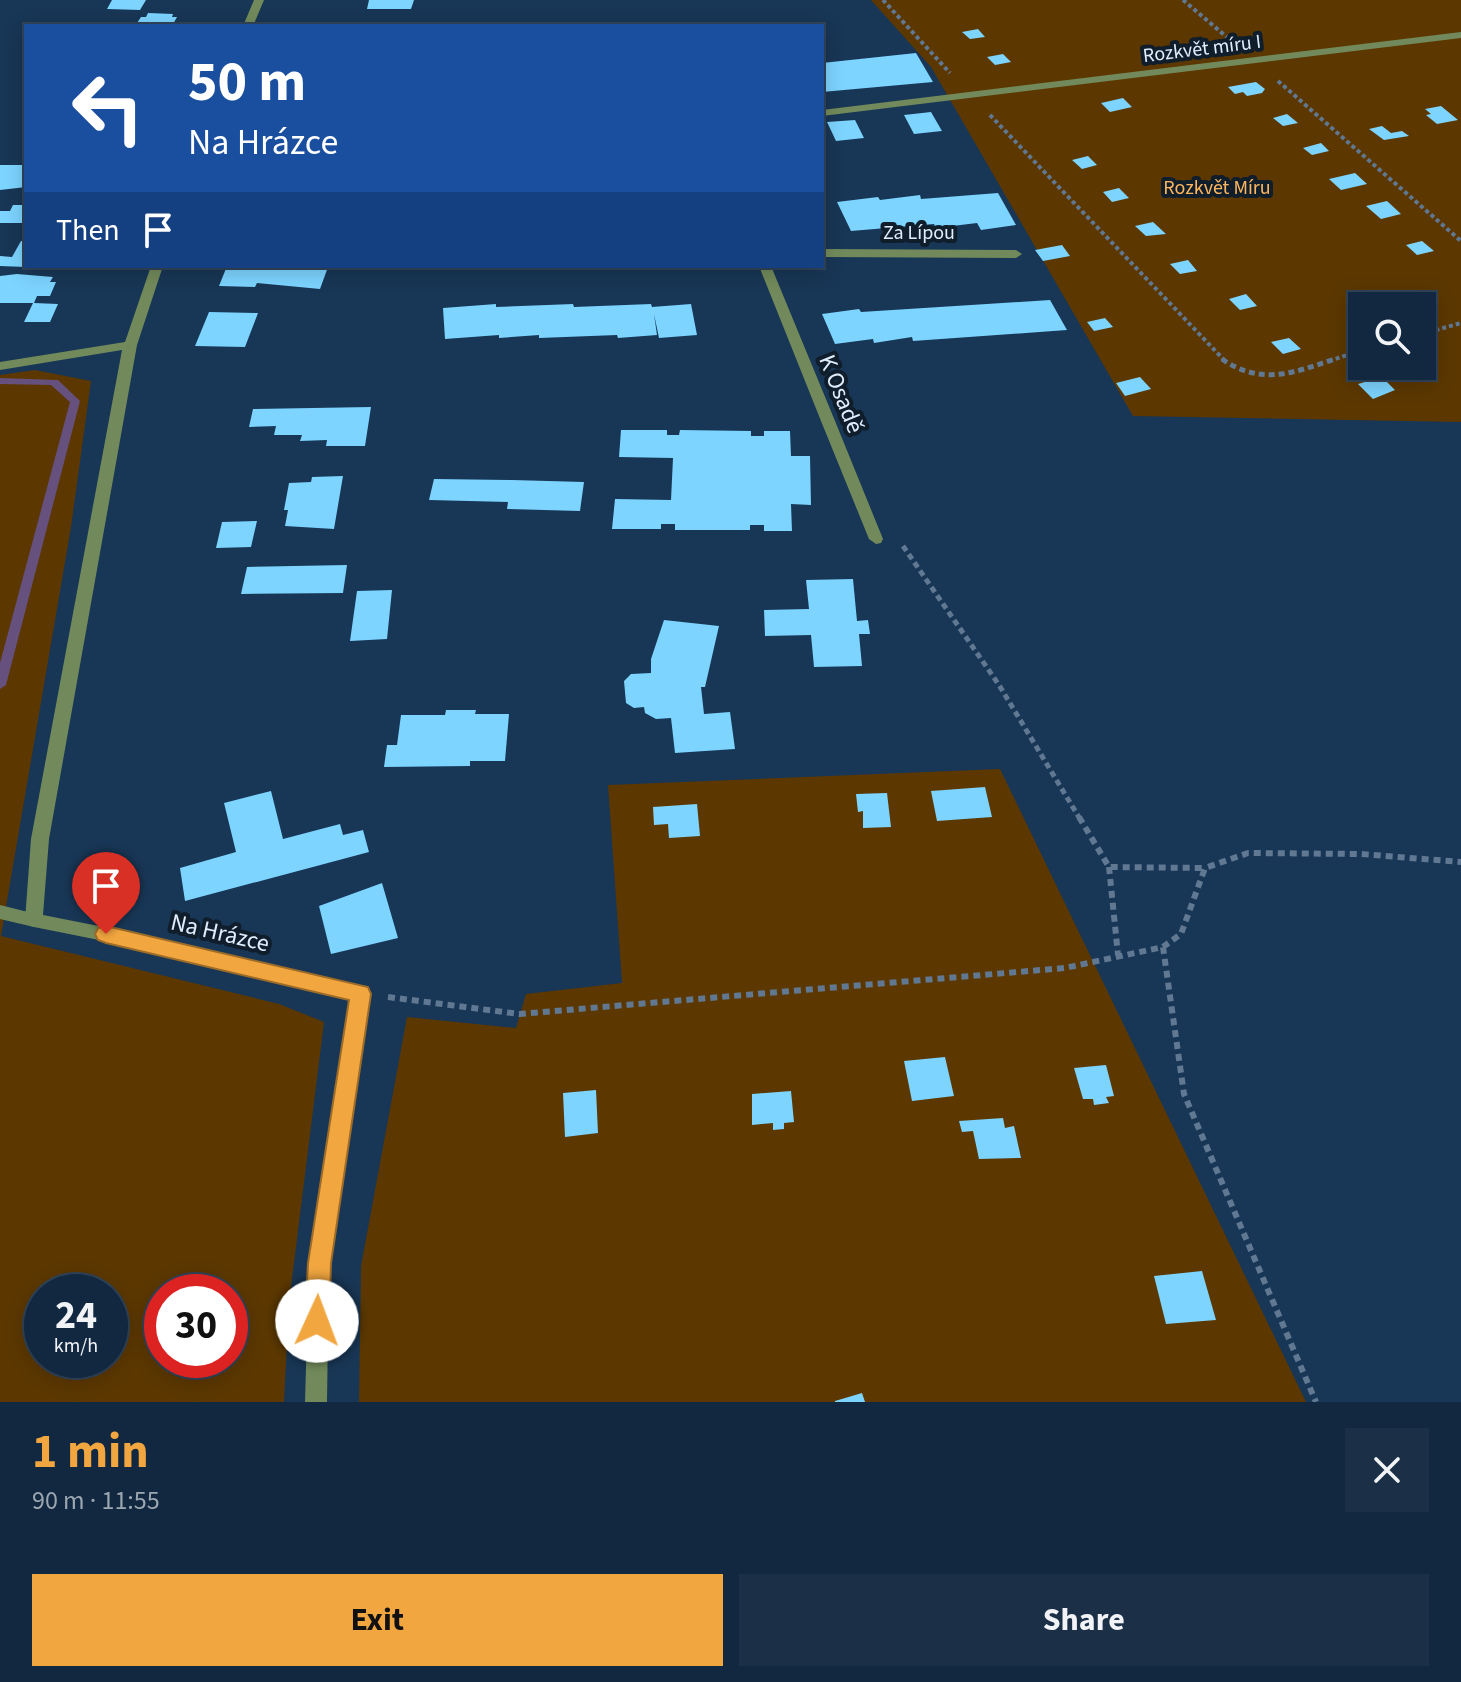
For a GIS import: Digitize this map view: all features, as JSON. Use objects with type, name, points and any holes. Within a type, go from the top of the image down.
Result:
[{"type":"street","points":[[249,24],[259,0]]},
{"type":"street","name":"Rozkvět míru I","points":[[824,113],[1461,35]]},
{"type":"street","name":"Za Lípou","points":[[824,253],[1016,254]]},
{"type":"street","points":[[34,920],[40,839],[130,345],[156,268]]},
{"type":"street","name":"K Osadě","points":[[766,268],[876,539]]},
{"type":"street","points":[[0,366],[130,345]]},
{"type":"street","name":"Na Hrázce","points":[[0,912],[361,994]]},
{"type":"street","points":[[316,1402],[319,1263],[361,994]]},
{"type":"path","points":[[883,0],[1133,269],[1221,358],[1253,375],[1279,373],[1348,354]]},
{"type":"path","points":[[1183,0],[1461,241]]},
{"type":"path","points":[[1436,330],[1461,323]]},
{"type":"path","points":[[896,536],[999,685],[1109,867],[1118,955]]},
{"type":"path","points":[[1109,867],[1205,868],[1248,853],[1361,854],[1461,862]]},
{"type":"path","points":[[361,994],[519,1014],[1065,968],[1163,947],[1181,934],[1205,868]]},
{"type":"path","points":[[1163,947],[1184,1094],[1316,1402]]},
{"type":"green space","name":"Rozkvět Míru","points":[[871,0],[1461,0],[1461,422],[1133,416],[931,67]]},
{"type":"green space","points":[[35,370],[91,381],[71,527],[1,936],[279,1004],[324,1022],[289,1303],[284,1402],[0,1402],[0,375]]},
{"type":"green space","points":[[1000,769],[1306,1402],[359,1402],[361,1266],[407,1017],[516,1028],[526,994],[622,983],[608,785]]},
{"type":"building","points":[[112,0],[146,0],[140,10],[107,9]]},
{"type":"building","points":[[369,0],[414,0],[411,9],[367,9]]},
{"type":"building","points":[[148,13],[173,14],[172,17],[177,17],[173,24],[136,24],[141,17],[146,17]]},
{"type":"building","points":[[978,29],[985,37],[970,39],[962,32]]},
{"type":"building","points":[[916,53],[933,82],[824,92],[824,63]]},
{"type":"building","points":[[1003,54],[1011,62],[995,65],[987,57]]},
{"type":"building","points":[[1256,82],[1265,89],[1262,93],[1247,96],[1243,92],[1235,94],[1228,87]]},
{"type":"building","points":[[1123,98],[1132,107],[1110,112],[1101,103]]},
{"type":"building","points":[[1441,106],[1458,120],[1437,124],[1426,115],[1431,114],[1425,109]]},
{"type":"building","points":[[931,112],[942,131],[914,134],[904,115]]},
{"type":"building","points":[[1287,114],[1298,123],[1283,126],[1273,118]]},
{"type":"building","points":[[855,120],[864,138],[836,141],[827,122]]},
{"type":"building","points":[[1382,126],[1391,133],[1402,131],[1409,136],[1384,140],[1369,129]]},
{"type":"building","points":[[1321,143],[1329,151],[1312,155],[1303,148]]},
{"type":"building","points":[[1088,156],[1097,165],[1082,169],[1072,160]]},
{"type":"building","points":[[0,165],[24,165],[24,187],[0,190]]},
{"type":"building","points":[[1355,173],[1367,184],[1341,190],[1329,179]]},
{"type":"building","points":[[1119,188],[1129,198],[1112,202],[1103,192]]},
{"type":"building","points":[[998,193],[1016,225],[981,230],[977,223],[936,228],[934,224],[851,231],[837,202],[878,197],[880,200],[920,195],[921,199]]},
{"type":"building","points":[[1387,201],[1401,214],[1381,219],[1366,206]]},
{"type":"building","points":[[13,205],[24,205],[24,223],[0,223],[0,211],[10,211]]},
{"type":"building","points":[[1153,222],[1166,234],[1146,236],[1135,226]]},
{"type":"building","points":[[24,241],[24,267],[0,266],[0,256],[12,257]]},
{"type":"building","points":[[1422,241],[1434,251],[1417,255],[1406,245]]},
{"type":"building","points":[[1062,245],[1070,256],[1043,261],[1035,250]]},
{"type":"building","points":[[1188,260],[1197,271],[1180,274],[1170,264]]},
{"type":"building","points":[[226,268],[328,268],[320,289],[257,283],[255,287],[219,286]]},
{"type":"building","points":[[0,276],[53,277],[50,282],[56,282],[50,296],[37,296],[34,303],[58,304],[50,322],[24,322],[33,303],[0,303]]},
{"type":"building","points":[[1246,294],[1257,306],[1240,310],[1229,299]]},
{"type":"building","points":[[1050,300],[1067,330],[913,341],[912,337],[874,343],[873,339],[835,344],[822,314],[859,309],[861,312]]},
{"type":"building","points":[[496,304],[496,307],[651,304],[652,307],[691,304],[697,335],[659,338],[654,314],[657,335],[499,338],[499,335],[445,339],[443,308]]},
{"type":"building","points":[[209,312],[258,313],[245,347],[195,346]]},
{"type":"building","points":[[1105,318],[1113,327],[1094,331],[1087,322]]},
{"type":"building","points":[[1289,338],[1301,349],[1283,354],[1271,342]]},
{"type":"building","points":[[1140,377],[1151,389],[1125,396],[1116,383]]},
{"type":"building","points":[[1385,380],[1395,390],[1373,399],[1358,384]]},
{"type":"building","points":[[371,407],[365,446],[326,446],[327,440],[300,441],[302,435],[274,435],[276,426],[249,427],[253,409]]},
{"type":"building","points":[[621,430],[667,430],[667,435],[679,435],[680,430],[751,431],[751,436],[764,436],[764,431],[790,431],[791,456],[810,456],[811,505],[791,504],[792,531],[764,531],[764,525],[750,525],[750,530],[675,530],[675,524],[661,524],[661,529],[612,529],[615,499],[671,500],[673,458],[619,457]]},
{"type":"building","points":[[343,476],[334,529],[285,526],[288,510],[284,510],[289,483],[311,482],[312,477]]},
{"type":"building","points":[[434,479],[584,482],[580,511],[507,509],[508,502],[429,500]]},
{"type":"building","points":[[257,521],[251,547],[216,548],[222,522]]},
{"type":"building","points":[[347,565],[343,593],[241,594],[247,567]]},
{"type":"building","points":[[853,579],[857,621],[868,620],[870,634],[859,634],[862,666],[814,667],[811,635],[765,636],[764,610],[809,609],[806,580]]},
{"type":"building","points":[[392,590],[387,639],[350,641],[357,591]]},
{"type":"building","points":[[664,620],[719,626],[705,687],[701,687],[704,714],[730,712],[735,749],[675,753],[671,718],[656,719],[645,713],[644,707],[634,708],[626,703],[624,681],[631,674],[651,673],[651,659]]},
{"type":"building","points":[[446,710],[509,714],[505,761],[470,761],[470,766],[384,767],[387,745],[397,745],[401,715],[445,715]]},
{"type":"building","points":[[985,787],[992,817],[937,821],[931,791]]},
{"type":"building","points":[[271,791],[283,839],[340,824],[343,835],[363,830],[369,852],[185,901],[180,868],[236,852],[224,803]]},
{"type":"building","points":[[887,793],[891,827],[863,828],[863,811],[858,812],[856,794]]},
{"type":"building","points":[[697,804],[700,836],[669,838],[668,824],[654,825],[653,807]]},
{"type":"building","points":[[382,883],[398,938],[331,954],[319,906]]},
{"type":"building","points":[[945,1057],[954,1096],[912,1101],[904,1061]]},
{"type":"building","points":[[1106,1065],[1114,1096],[1106,1097],[1109,1103],[1094,1105],[1093,1099],[1083,1099],[1074,1068]]},
{"type":"building","points":[[596,1090],[598,1133],[565,1137],[563,1093]]},
{"type":"building","points":[[791,1091],[794,1122],[784,1123],[784,1129],[773,1130],[773,1123],[752,1125],[752,1094]]},
{"type":"building","points":[[1003,1118],[1005,1128],[1014,1126],[1021,1158],[979,1159],[973,1131],[962,1132],[959,1121]]},
{"type":"building","points":[[1202,1271],[1216,1320],[1166,1324],[1154,1276]]},
{"type":"building","points":[[862,1393],[865,1402],[835,1402],[835,1401]]},
{"type":"waterway","points":[[0,381],[54,382],[75,401],[0,685]]},
{"type":"route","points":[[106,934],[361,994],[319,1263],[317,1321]]}]
